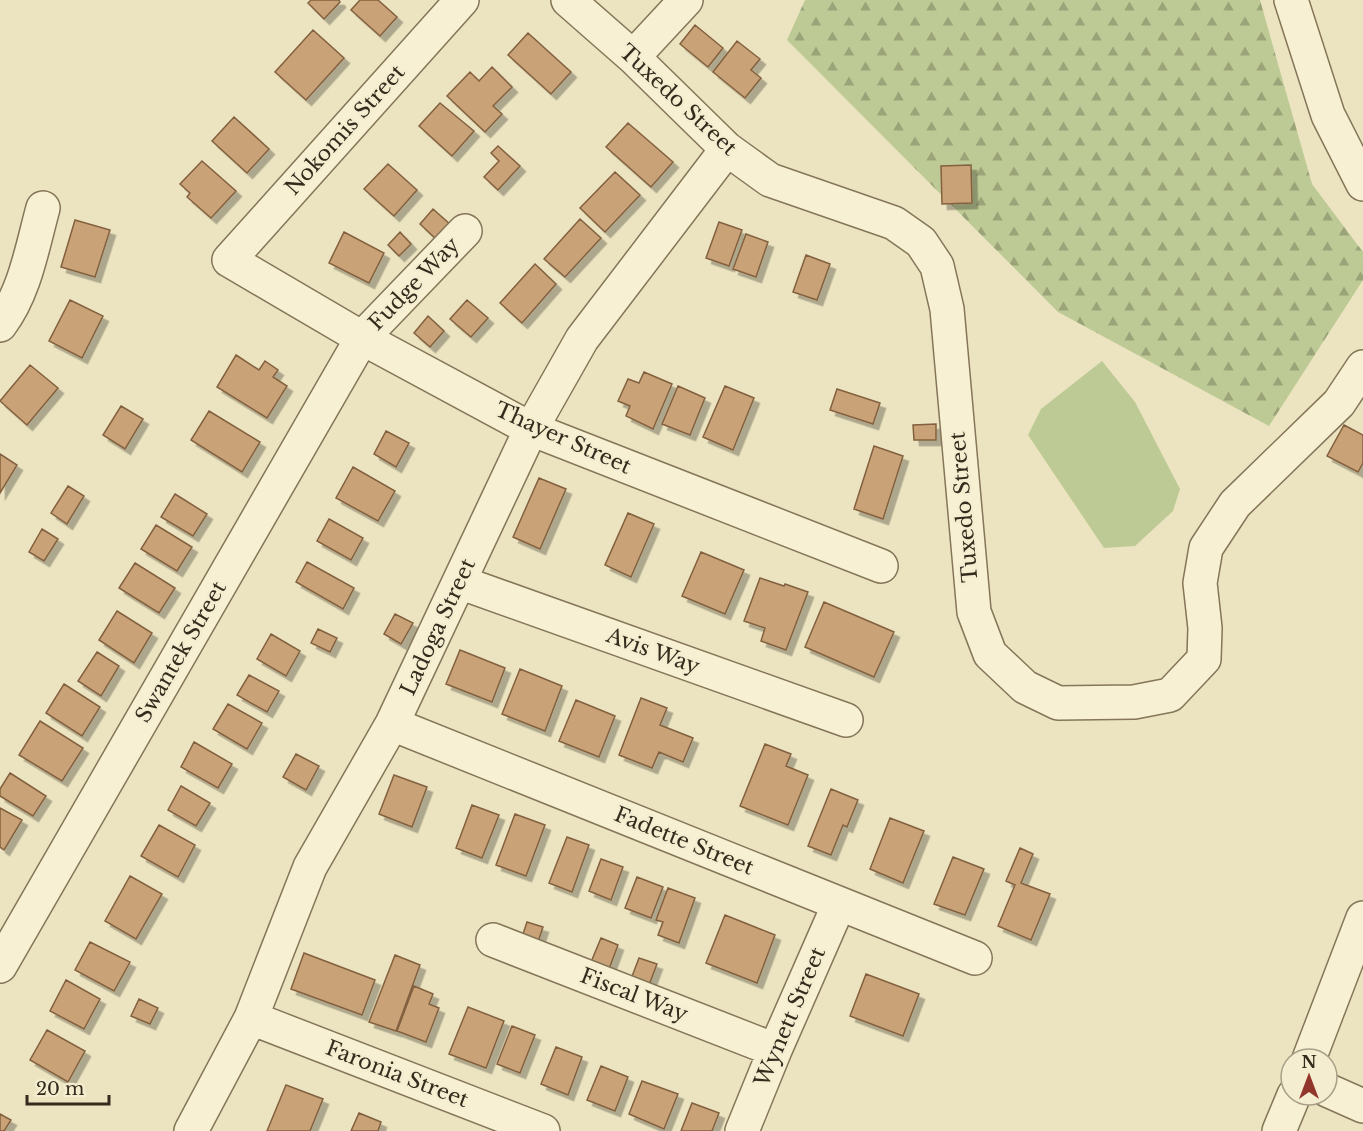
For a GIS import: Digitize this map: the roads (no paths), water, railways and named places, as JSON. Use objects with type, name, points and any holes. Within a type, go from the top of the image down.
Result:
[{"type":"street","name":"Nokomis Street","points":[[229,260],[462,0]]},
{"type":"street","name":"Tuxedo Street","points":[[568,0],[633,57],[727,149],[770,180],[894,223],[921,242],[937,266],[947,309],[974,612],[990,654],[1025,687],[1058,703],[1134,702],[1170,695],[1204,659],[1205,628],[1200,583],[1206,548],[1236,504],[1338,403],[1363,367]]},
{"type":"street","points":[[633,57],[686,0]]},
{"type":"street","points":[[1290,0],[1328,115],[1363,184]]},
{"type":"street","name":"Ladoga Street","points":[[191,1131],[251,1018],[310,867],[392,724],[531,429],[582,339],[727,149]]},
{"type":"street","points":[[0,325],[20,290],[43,208]]},
{"type":"street","name":"Fudge Way","points":[[362,338],[465,231]]},
{"type":"street","name":"Thayer Street","points":[[229,260],[362,338],[531,429],[881,566]]},
{"type":"street","name":"Swantek Street","points":[[0,966],[362,338]]},
{"type":"street","name":"Avis Way","points":[[459,582],[846,720]]},
{"type":"street","name":"Fadette Street","points":[[392,724],[975,958]]},
{"type":"street","name":"Wynett Street","points":[[742,1131],[839,904]]},
{"type":"street","points":[[1314,1047],[1363,918]]},
{"type":"street","name":"Fiscal Way","points":[[493,940],[775,1050]]},
{"type":"street","name":"Faronia Street","points":[[251,1018],[543,1131]]},
{"type":"street","points":[[1339,1095],[1363,1106]]},
{"type":"street","points":[[1279,1131],[1289,1107]]}]
